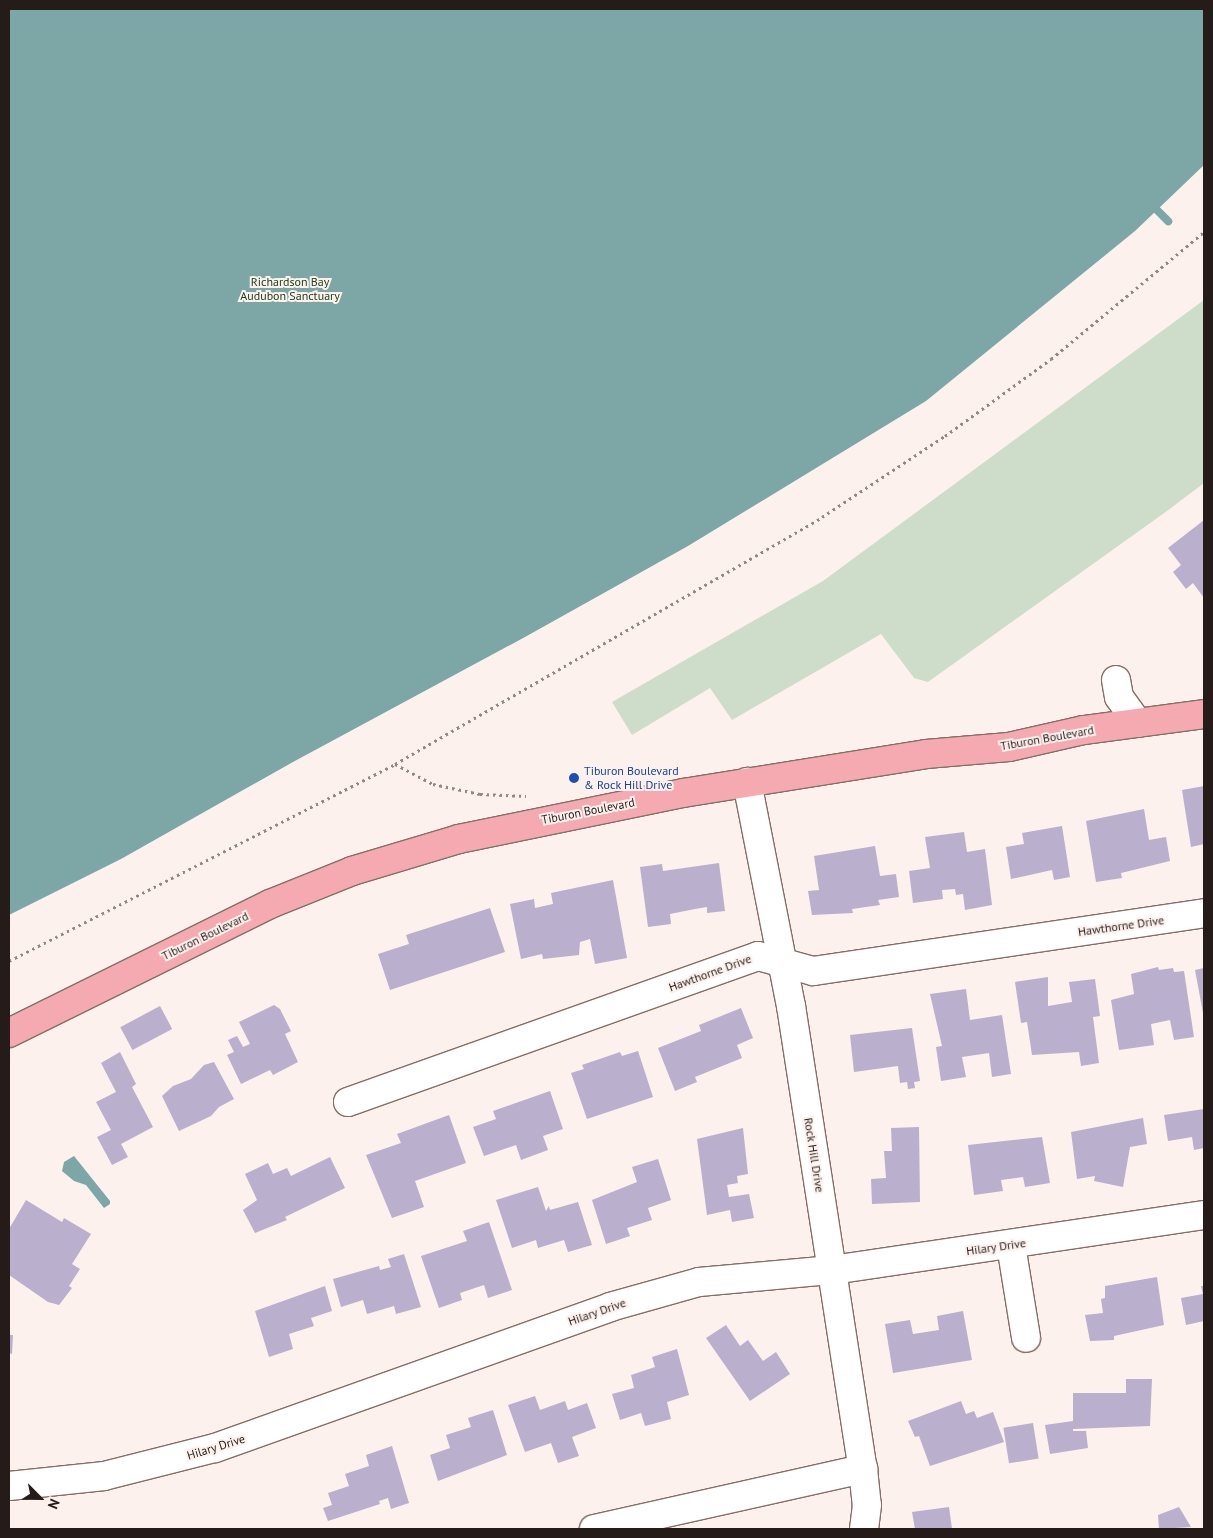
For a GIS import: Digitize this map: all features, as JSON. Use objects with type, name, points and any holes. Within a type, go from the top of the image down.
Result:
[{"type":"main road","name":"Tiburon Boulevard","points":[[9,1033],[296,893],[408,853],[548,818],[747,782],[926,754],[1009,747],[1084,730],[1204,714]]},
{"type":"street","points":[[1116,680],[1119,697],[1138,723]]},
{"type":"street","name":"Rock Hill Drive","points":[[747,782],[784,963],[863,1469],[867,1505],[864,1529]]},
{"type":"street","name":"Hawthorne Drive","points":[[348,1102],[758,956],[814,971],[1204,914]]},
{"type":"street","name":"Hilary Drive","points":[[9,1486],[104,1476],[215,1448],[672,1288],[729,1278],[832,1270],[1011,1246],[1204,1215]]},
{"type":"street","points":[[1011,1246],[1026,1338]]},
{"type":"street","points":[[594,1529],[863,1469]]},
{"type":"path","points":[[9,960],[395,764],[831,512],[1051,359],[1204,232]]},
{"type":"path","points":[[395,764],[433,784],[480,794],[528,796],[548,818]]},
{"type":"green space","points":[[1204,300],[1204,483],[928,682],[914,678],[881,634],[732,720],[710,688],[632,735],[612,702],[823,581]]},
{"type":"water","name":"Richardson Bay Audubon Sanctuary","points":[[9,9],[1204,9],[1204,165],[1135,231],[926,401],[688,546],[525,637],[293,762],[121,859],[9,915]]},
{"type":"water","points":[[74,1156],[110,1201],[110,1204],[104,1208],[86,1185],[74,1181],[62,1171],[64,1162]]},
{"type":"building","points":[[1204,520],[1204,598],[1193,583],[1186,589],[1173,572],[1181,565],[1168,548]]},
{"type":"building","points":[[1204,786],[1204,844],[1191,847],[1182,790]]},
{"type":"building","points":[[1144,809],[1149,840],[1166,837],[1170,861],[1121,873],[1122,878],[1096,882],[1086,821]]},
{"type":"building","points":[[1062,826],[1070,877],[1054,880],[1052,870],[1011,879],[1006,847],[1024,844],[1022,833]]},
{"type":"building","points":[[964,832],[967,852],[985,849],[992,905],[965,910],[963,894],[956,895],[955,889],[942,890],[943,899],[913,903],[909,871],[930,868],[925,837]]},
{"type":"building","points":[[875,846],[880,876],[896,874],[899,897],[878,900],[880,905],[852,909],[853,913],[812,915],[808,891],[819,890],[814,856]]},
{"type":"building","points":[[719,863],[725,911],[707,913],[707,907],[670,914],[671,924],[648,927],[640,867],[662,864],[663,871]]},
{"type":"building","points":[[613,880],[627,958],[595,964],[590,939],[580,942],[579,955],[543,959],[542,954],[521,959],[510,904],[534,899],[535,908],[553,904],[551,893]]},
{"type":"building","points":[[490,908],[505,952],[390,990],[378,954],[409,944],[406,935]]},
{"type":"building","points":[[1158,967],[1159,970],[1173,968],[1174,972],[1184,971],[1194,1037],[1174,1040],[1170,1020],[1151,1024],[1154,1045],[1119,1050],[1111,1000],[1134,994],[1131,974]]},
{"type":"building","points":[[1204,968],[1204,1013],[1203,1013],[1195,970]]},
{"type":"building","points":[[1048,977],[1048,1006],[1072,1002],[1069,982],[1095,979],[1100,1016],[1093,1017],[1099,1063],[1081,1066],[1079,1052],[1032,1055],[1027,1022],[1021,1023],[1015,982]]},
{"type":"building","points":[[966,989],[970,1020],[1002,1015],[1011,1074],[992,1077],[989,1053],[962,1057],[966,1077],[941,1081],[936,1047],[942,1046],[930,994]]},
{"type":"building","points":[[274,1005],[280,1009],[291,1031],[285,1034],[298,1062],[273,1075],[270,1070],[241,1084],[227,1055],[234,1052],[228,1040],[237,1036],[243,1047],[250,1044],[239,1022]]},
{"type":"building","points":[[160,1006],[172,1029],[132,1050],[120,1027]]},
{"type":"building","points":[[741,1008],[753,1038],[737,1045],[742,1058],[695,1077],[697,1082],[675,1091],[658,1048],[701,1031],[699,1025]]},
{"type":"building","points":[[912,1028],[920,1081],[914,1082],[915,1088],[908,1089],[907,1082],[900,1083],[898,1066],[854,1072],[850,1035]]},
{"type":"building","points":[[638,1051],[653,1097],[587,1119],[571,1073],[584,1069],[582,1065],[620,1052],[622,1056]]},
{"type":"building","points":[[120,1052],[136,1084],[132,1087],[153,1127],[121,1144],[128,1157],[112,1165],[97,1137],[111,1130],[96,1102],[116,1092],[101,1063]]},
{"type":"building","points":[[214,1062],[234,1099],[219,1107],[211,1116],[179,1131],[162,1096],[173,1086],[191,1079],[204,1065]]},
{"type":"building","points":[[550,1091],[563,1129],[543,1136],[548,1150],[521,1160],[516,1145],[484,1156],[473,1127],[496,1119],[493,1111]]},
{"type":"building","points":[[1204,1109],[1204,1148],[1194,1150],[1192,1137],[1168,1141],[1164,1115]]},
{"type":"building","points":[[449,1115],[466,1163],[415,1181],[424,1207],[392,1218],[366,1155],[401,1143],[397,1134]]},
{"type":"building","points":[[1143,1118],[1147,1144],[1130,1147],[1123,1187],[1094,1181],[1095,1176],[1077,1179],[1071,1132]]},
{"type":"building","points":[[919,1127],[920,1202],[872,1204],[871,1179],[886,1178],[884,1151],[892,1151],[891,1128]]},
{"type":"building","points":[[743,1128],[748,1174],[737,1176],[738,1183],[727,1185],[729,1197],[749,1194],[754,1218],[732,1222],[730,1210],[707,1215],[697,1139]]},
{"type":"building","points":[[1042,1137],[1050,1183],[1025,1187],[1023,1177],[1001,1180],[1003,1191],[974,1195],[968,1145]]},
{"type":"building","points":[[330,1157],[345,1188],[285,1217],[287,1220],[255,1233],[243,1210],[257,1200],[245,1174],[268,1163],[273,1174],[287,1168],[291,1176]]},
{"type":"building","points":[[658,1159],[671,1200],[648,1208],[652,1220],[627,1228],[630,1236],[606,1244],[592,1200],[637,1182],[632,1167]]},
{"type":"building","points":[[538,1187],[546,1211],[549,1206],[550,1210],[578,1202],[592,1245],[568,1252],[564,1240],[538,1248],[536,1240],[512,1248],[496,1200]]},
{"type":"building","points":[[26,1200],[62,1222],[64,1218],[91,1234],[72,1264],[80,1269],[69,1286],[72,1288],[59,1305],[48,1302],[9,1275],[9,1229]]},
{"type":"building","points":[[489,1222],[512,1290],[488,1298],[484,1285],[460,1293],[462,1300],[439,1308],[421,1256],[467,1241],[463,1231]]},
{"type":"building","points":[[404,1254],[421,1307],[396,1314],[394,1306],[367,1314],[363,1300],[341,1307],[333,1279],[379,1266],[380,1270],[391,1267],[388,1259]]},
{"type":"building","points":[[1157,1277],[1164,1325],[1114,1336],[1114,1340],[1090,1341],[1085,1315],[1103,1313],[1101,1299],[1105,1298],[1105,1286]]},
{"type":"building","points":[[325,1286],[332,1311],[311,1318],[314,1326],[289,1334],[293,1349],[269,1357],[255,1311]]},
{"type":"building","points":[[1201,1286],[1204,1286],[1204,1321],[1186,1325],[1181,1298],[1203,1294]]},
{"type":"building","points":[[963,1311],[972,1360],[893,1373],[885,1324],[910,1320],[913,1334],[939,1330],[937,1316]]},
{"type":"building","points":[[726,1325],[740,1346],[748,1340],[763,1361],[776,1352],[790,1374],[750,1401],[706,1338]]},
{"type":"building","points":[[9,1335],[13,1335],[12,1354],[9,1353]]},
{"type":"building","points":[[677,1349],[689,1395],[667,1402],[671,1419],[645,1426],[641,1413],[620,1420],[612,1394],[634,1388],[631,1375],[655,1367],[652,1357]]},
{"type":"building","points":[[1126,1379],[1152,1379],[1150,1426],[1073,1429],[1073,1431],[1086,1431],[1088,1448],[1050,1454],[1045,1425],[1073,1421],[1073,1393],[1126,1393]]},
{"type":"building","points":[[535,1396],[540,1410],[565,1401],[568,1410],[587,1403],[596,1428],[572,1437],[579,1456],[558,1463],[551,1443],[525,1452],[508,1405]]},
{"type":"building","points":[[961,1401],[966,1414],[974,1411],[977,1418],[993,1412],[1004,1442],[930,1466],[919,1436],[915,1437],[908,1421]]},
{"type":"building","points":[[493,1410],[507,1455],[438,1481],[430,1455],[450,1448],[446,1435],[471,1427],[468,1418]]},
{"type":"building","points":[[1033,1423],[1039,1459],[1009,1463],[1003,1428]]},
{"type":"building","points":[[392,1446],[409,1503],[391,1509],[388,1498],[379,1501],[380,1504],[328,1521],[323,1508],[332,1505],[328,1493],[349,1486],[345,1474],[369,1466],[366,1455]]},
{"type":"building","points":[[949,1507],[952,1529],[915,1529],[912,1512]]},
{"type":"building","points":[[1179,1507],[1191,1527],[1159,1529],[1158,1515]]},
{"type":"waterway","points":[[1157,210],[1168,221]]},
{"type":"place","name":"Tiburon Boulevard & Rock Hill Drive","points":[[574,778]]}]
